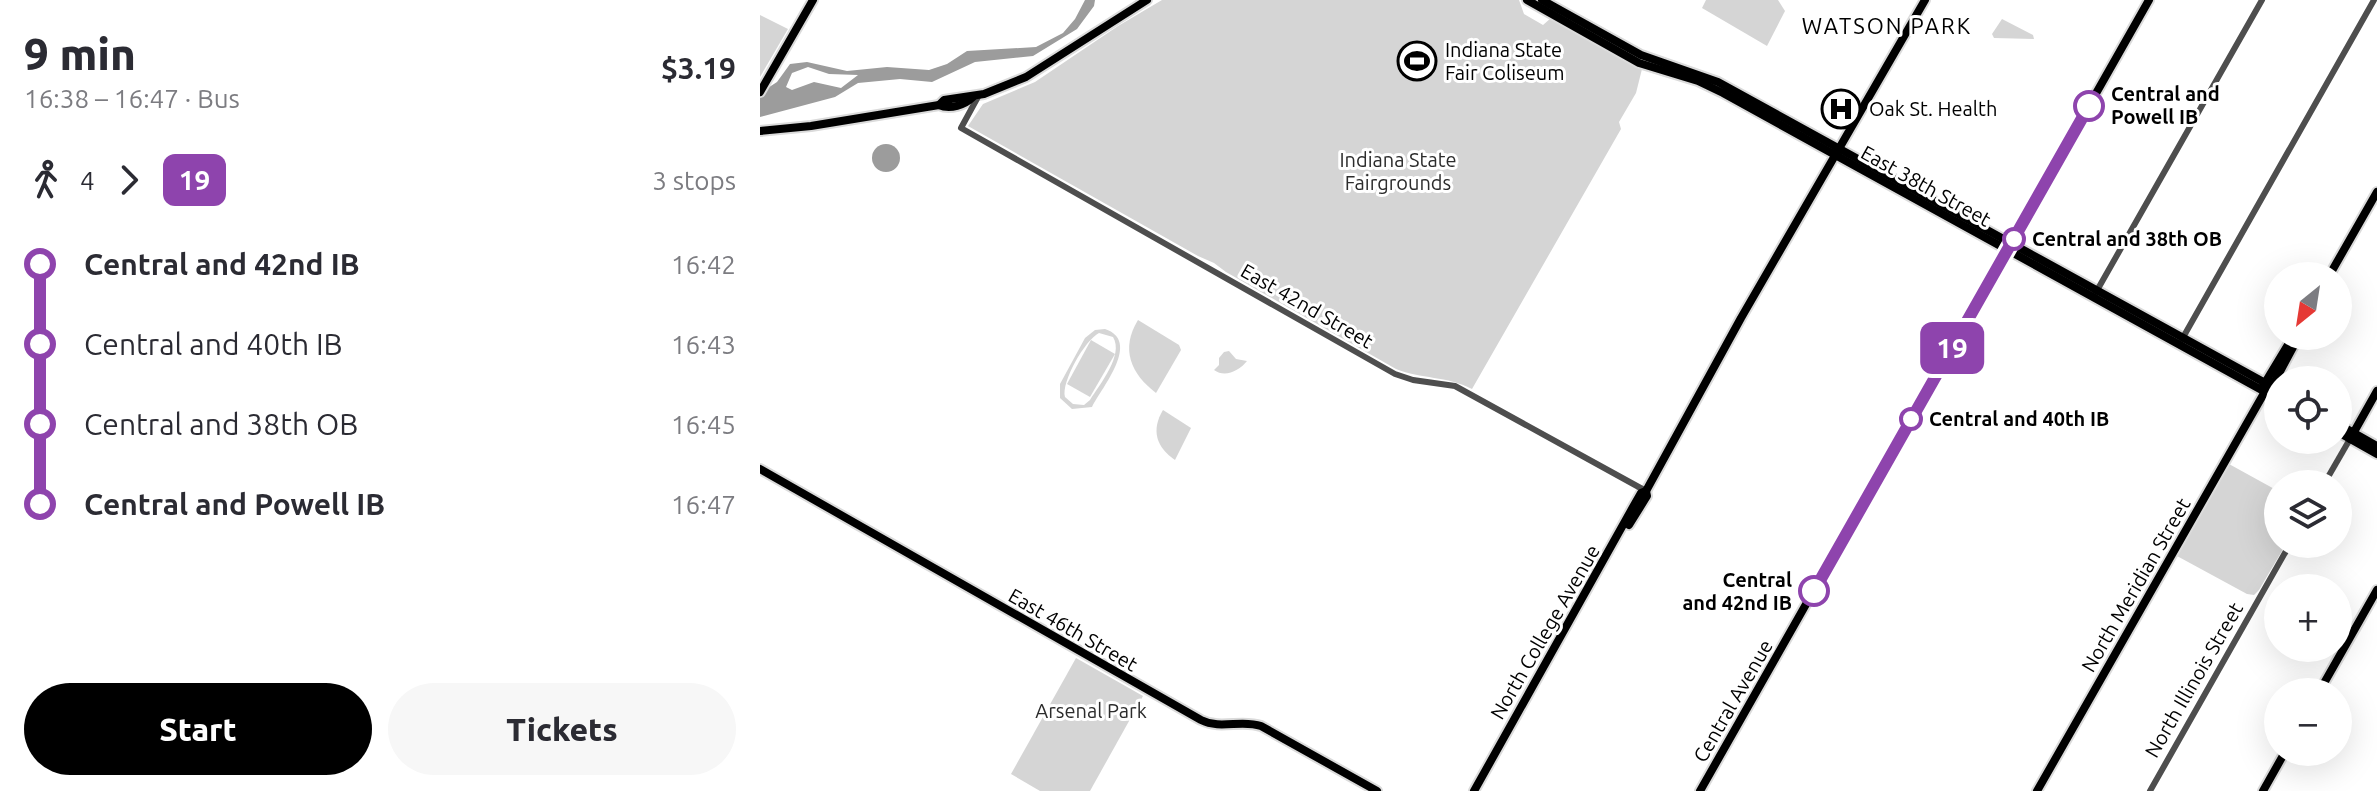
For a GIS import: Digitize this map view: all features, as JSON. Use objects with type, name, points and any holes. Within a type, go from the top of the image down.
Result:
[{"type":"main road","points":[[760,92],[813,0]]},
{"type":"main road","points":[[760,131],[823,124],[939,105],[944,100],[967,95],[976,96],[1032,74],[1147,0]]},
{"type":"main road","name":"East 38th Street","points":[[1527,0],[1634,60],[1710,86],[1838,152]]},
{"type":"main road","name":"East 38th Street","points":[[1542,0],[1641,55],[1716,81],[2264,388]]},
{"type":"main road","name":"North College Avenue","points":[[1476,791],[1641,493],[1646,491],[1812,203],[1925,0]]},
{"type":"main road","name":"Central Avenue","points":[[1700,791],[2149,0]]},
{"type":"main road","points":[[2339,262],[2377,192]]},
{"type":"main road","points":[[2339,262],[2377,199]]},
{"type":"main road","points":[[2352,436],[2377,391]]},
{"type":"main road","name":"North Meridian Street","points":[[2037,791],[2264,397]]},
{"type":"main road","points":[[2352,436],[2377,446]]},
{"type":"main road","points":[[2352,436],[2377,454]]},
{"type":"main road","name":"East 46th Street","points":[[760,469],[1201,720],[1214,725],[1255,724],[1377,791]]},
{"type":"main road","points":[[2327,678],[2377,590]]},
{"type":"main road","points":[[2263,791],[2277,766]]},
{"type":"street","points":[[2095,294],[2262,0]]},
{"type":"street","points":[[2181,341],[2374,0]]},
{"type":"street","name":"East 42nd Street","points":[[976,96],[961,128],[1395,374],[1455,386],[1646,491]]},
{"type":"street","name":"North Illinois Street","points":[[2150,791],[2282,558]]},
{"type":"green space","name":"Indiana State Fairgrounds","points":[[1162,0],[1519,0],[1524,14],[1543,25],[1551,18],[1642,69],[1636,93],[1619,122],[1621,129],[1472,389],[1396,369],[968,126],[983,104],[1035,82]]},
{"type":"green space","points":[[1706,0],[1778,0],[1785,11],[1767,46],[1702,8]]},
{"type":"green space","points":[[760,15],[788,29],[760,77]]},
{"type":"green space","points":[[2002,19],[2033,35],[2034,39],[1994,38],[1992,34]]},
{"type":"green space","points":[[1138,320],[1179,345],[1181,350],[1156,393],[1140,378],[1131,360],[1130,341]]},
{"type":"green space","points":[[1105,329],[1115,335],[1120,343],[1120,353],[1092,407],[1072,409],[1060,398],[1060,384],[1085,338],[1095,330]],"holes":[[[1099,333],[1113,337],[1115,352],[1105,378],[1084,405],[1073,404],[1065,397],[1065,390],[1075,362]]]},
{"type":"green space","points":[[1091,340],[1115,354],[1090,397],[1067,384]]},
{"type":"green space","points":[[1229,351],[1236,359],[1247,361],[1232,372],[1218,372],[1214,370],[1224,352]]},
{"type":"green space","points":[[1163,410],[1191,428],[1175,460],[1163,450],[1157,438],[1157,424]]},
{"type":"green space","points":[[2229,464],[2264,483],[2264,558],[2278,558],[2268,574],[2264,574],[2264,581],[2254,595],[2177,556]]},
{"type":"green space","name":"Arsenal Park","points":[[1076,658],[1143,696],[1090,791],[1040,791],[1011,774]]},
{"type":"shaded area","points":[[1085,0],[1095,0],[1077,29],[1033,56],[975,62],[932,82],[900,79],[858,83],[835,97],[760,117],[760,93],[777,82],[790,64],[807,62],[847,71],[887,67],[929,70],[947,64],[967,51],[1036,47],[1063,33]],"holes":[[[808,67],[829,74],[858,75],[841,88],[814,82],[792,90],[786,87],[792,73]]]},
{"type":"shaded area","points":[[886,144],[896,148],[900,158],[896,168],[886,172],[876,168],[872,158],[876,148]]},
{"type":"bus line","name":"19","points":[[1814,591],[2089,106]]},
{"type":"place","name":"Indiana State Fair Coliseum","points":[[1417,61]]},
{"type":"place","name":"Central and Powell IB","points":[[2089,106]]},
{"type":"place","name":"Oak St. Health","points":[[1841,109]]},
{"type":"place","name":"Central and 38th OB","points":[[2014,239]]},
{"type":"place","name":"Central and 40th IB","points":[[1911,419]]},
{"type":"place","name":"Central and 42nd IB","points":[[1814,591]]},
{"type":"district","name":"WATSON PARK","points":[[1887,26]]}]
